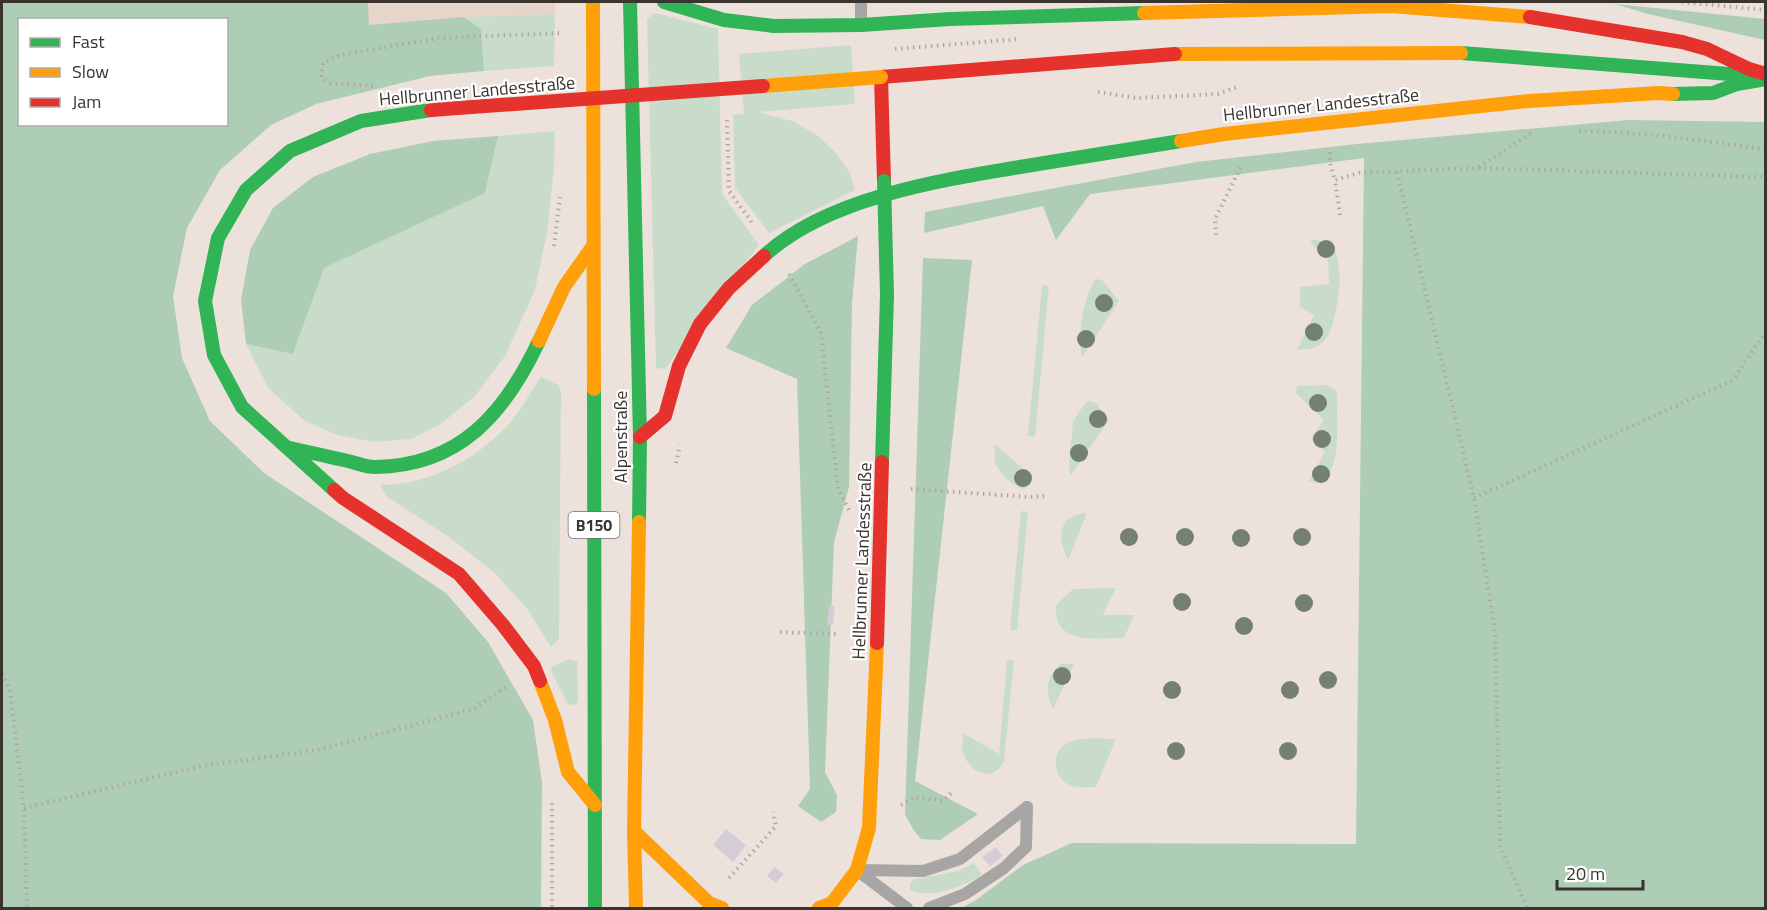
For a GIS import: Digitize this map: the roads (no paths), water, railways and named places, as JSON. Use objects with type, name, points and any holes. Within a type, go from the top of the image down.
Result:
[{"type":"main road","name":"Alpenstraße","points":[[593,2],[595,909]]},
{"type":"main road","name":"Alpenstraße","points":[[630,2],[640,437],[634,831],[636,909]]},
{"type":"main road","points":[[664,2],[724,20],[774,26],[861,25],[950,19],[1391,6],[1534,17],[1682,42],[1707,49],[1766,77]]},
{"type":"main road","name":"Hellbrunner Landesstraße","points":[[595,805],[568,772],[555,720],[534,666],[503,625],[459,574],[343,498],[242,407],[214,355],[205,301],[218,238],[246,190],[290,151],[362,121],[431,110],[1169,54],[1454,52],[1766,77]]},
{"type":"main road","name":"Hellbrunner Landesstraße","points":[[819,909],[832,903],[857,870],[869,828],[879,614],[887,295],[881,77]]},
{"type":"main road","name":"Hellbrunner Landesstraße","points":[[640,437],[665,416],[680,366],[700,324],[729,288],[771,249],[800,229],[854,204],[954,178],[1224,134],[1528,101],[1659,93],[1689,95],[1713,93],[1766,77]]},
{"type":"main road","name":"Hellbrunner Landesstraße","points":[[286,447],[373,467],[419,463],[461,444],[495,412],[528,364],[564,287],[593,246]]},
{"type":"main road","points":[[634,831],[709,903],[722,909]]},
{"type":"lane","points":[[861,2],[861,25]]},
{"type":"lane","points":[[857,870],[923,871],[960,859],[1027,807],[1026,847],[1004,868],[965,894],[929,909]]},
{"type":"lane","points":[[857,870],[907,909]]}]
